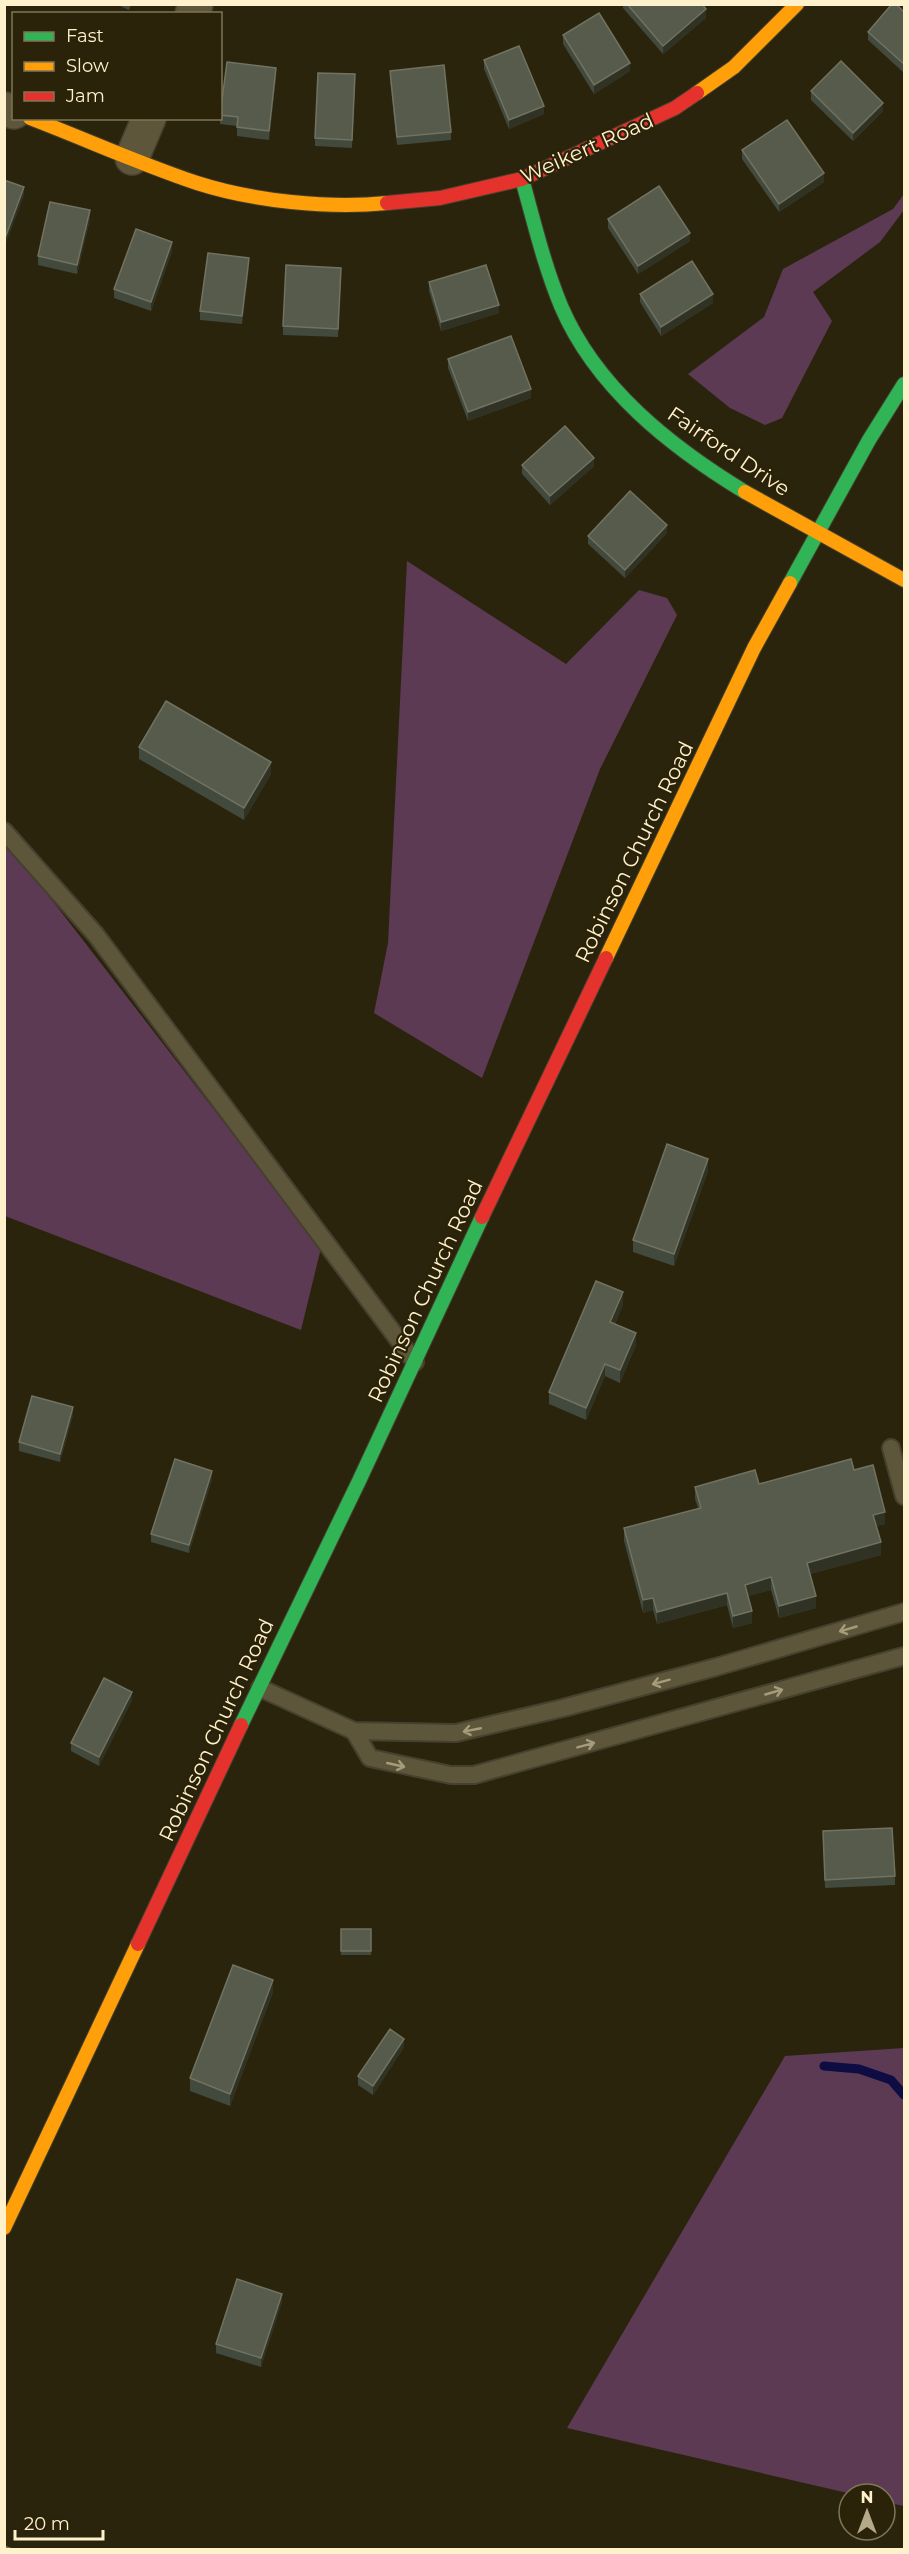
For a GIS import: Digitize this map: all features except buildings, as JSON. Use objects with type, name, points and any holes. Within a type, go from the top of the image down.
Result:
[{"type":"street","name":"Weikert Road","points":[[35,120],[198,183],[276,200],[358,206],[440,198],[522,179],[675,108],[734,67],[797,4]]},
{"type":"street","points":[[132,158],[148,120]]},
{"type":"street","name":"Fairford Drive","points":[[522,179],[545,261],[560,301],[580,344],[607,380],[671,442],[740,488],[904,580]]},
{"type":"street","name":"Robinson Church Road","points":[[4,2228],[415,1362],[538,1097],[754,648],[869,440],[904,384]]},
{"type":"lane","points":[[4,831],[96,934],[415,1362]]},
{"type":"lane","points":[[891,1448],[904,1496]]},
{"type":"lane","points":[[260,1688],[354,1731],[395,1730],[411,1734],[456,1733],[477,1730],[716,1667],[904,1612]]},
{"type":"lane","points":[[354,1731],[370,1758],[452,1776],[474,1775],[904,1656]]},
{"type":"shaded area","points":[[904,194],[904,210],[880,242],[813,292],[832,321],[782,418],[765,425],[730,408],[688,374],[764,317],[783,269],[893,209]]},
{"type":"shaded area","points":[[407,561],[566,664],[639,590],[667,598],[677,615],[600,769],[482,1078],[374,1013],[388,943]]},
{"type":"shaded area","points":[[4,838],[321,1248],[301,1330],[5,1216]]},
{"type":"shaded area","points":[[904,2048],[904,2506],[897,2505],[897,2482],[837,2482],[837,2491],[567,2428],[785,2056]]},
{"type":"waterway","points":[[824,2066],[859,2069],[891,2080],[904,2095]]},
{"type":"traffic: fast","points":[[522,179],[555,291],[576,336],[594,363],[615,389],[663,435],[745,492]]},
{"type":"traffic: fast","points":[[790,583],[869,440],[904,384]]},
{"type":"traffic: fast","points":[[241,1725],[359,1481],[482,1217]]},
{"type":"traffic: slow","points":[[697,93],[734,67],[797,4]]},
{"type":"traffic: slow","points":[[35,120],[155,168],[197,183],[242,195],[316,204],[387,203]]},
{"type":"traffic: slow","points":[[745,492],[904,580]]},
{"type":"traffic: slow","points":[[606,958],[754,648],[790,583]]},
{"type":"traffic: slow","points":[[4,2228],[138,1944]]},
{"type":"traffic: jam","points":[[387,203],[440,198],[522,179],[675,108],[697,93]]},
{"type":"traffic: jam","points":[[482,1217],[606,958]]},
{"type":"traffic: jam","points":[[138,1944],[241,1725]]}]
